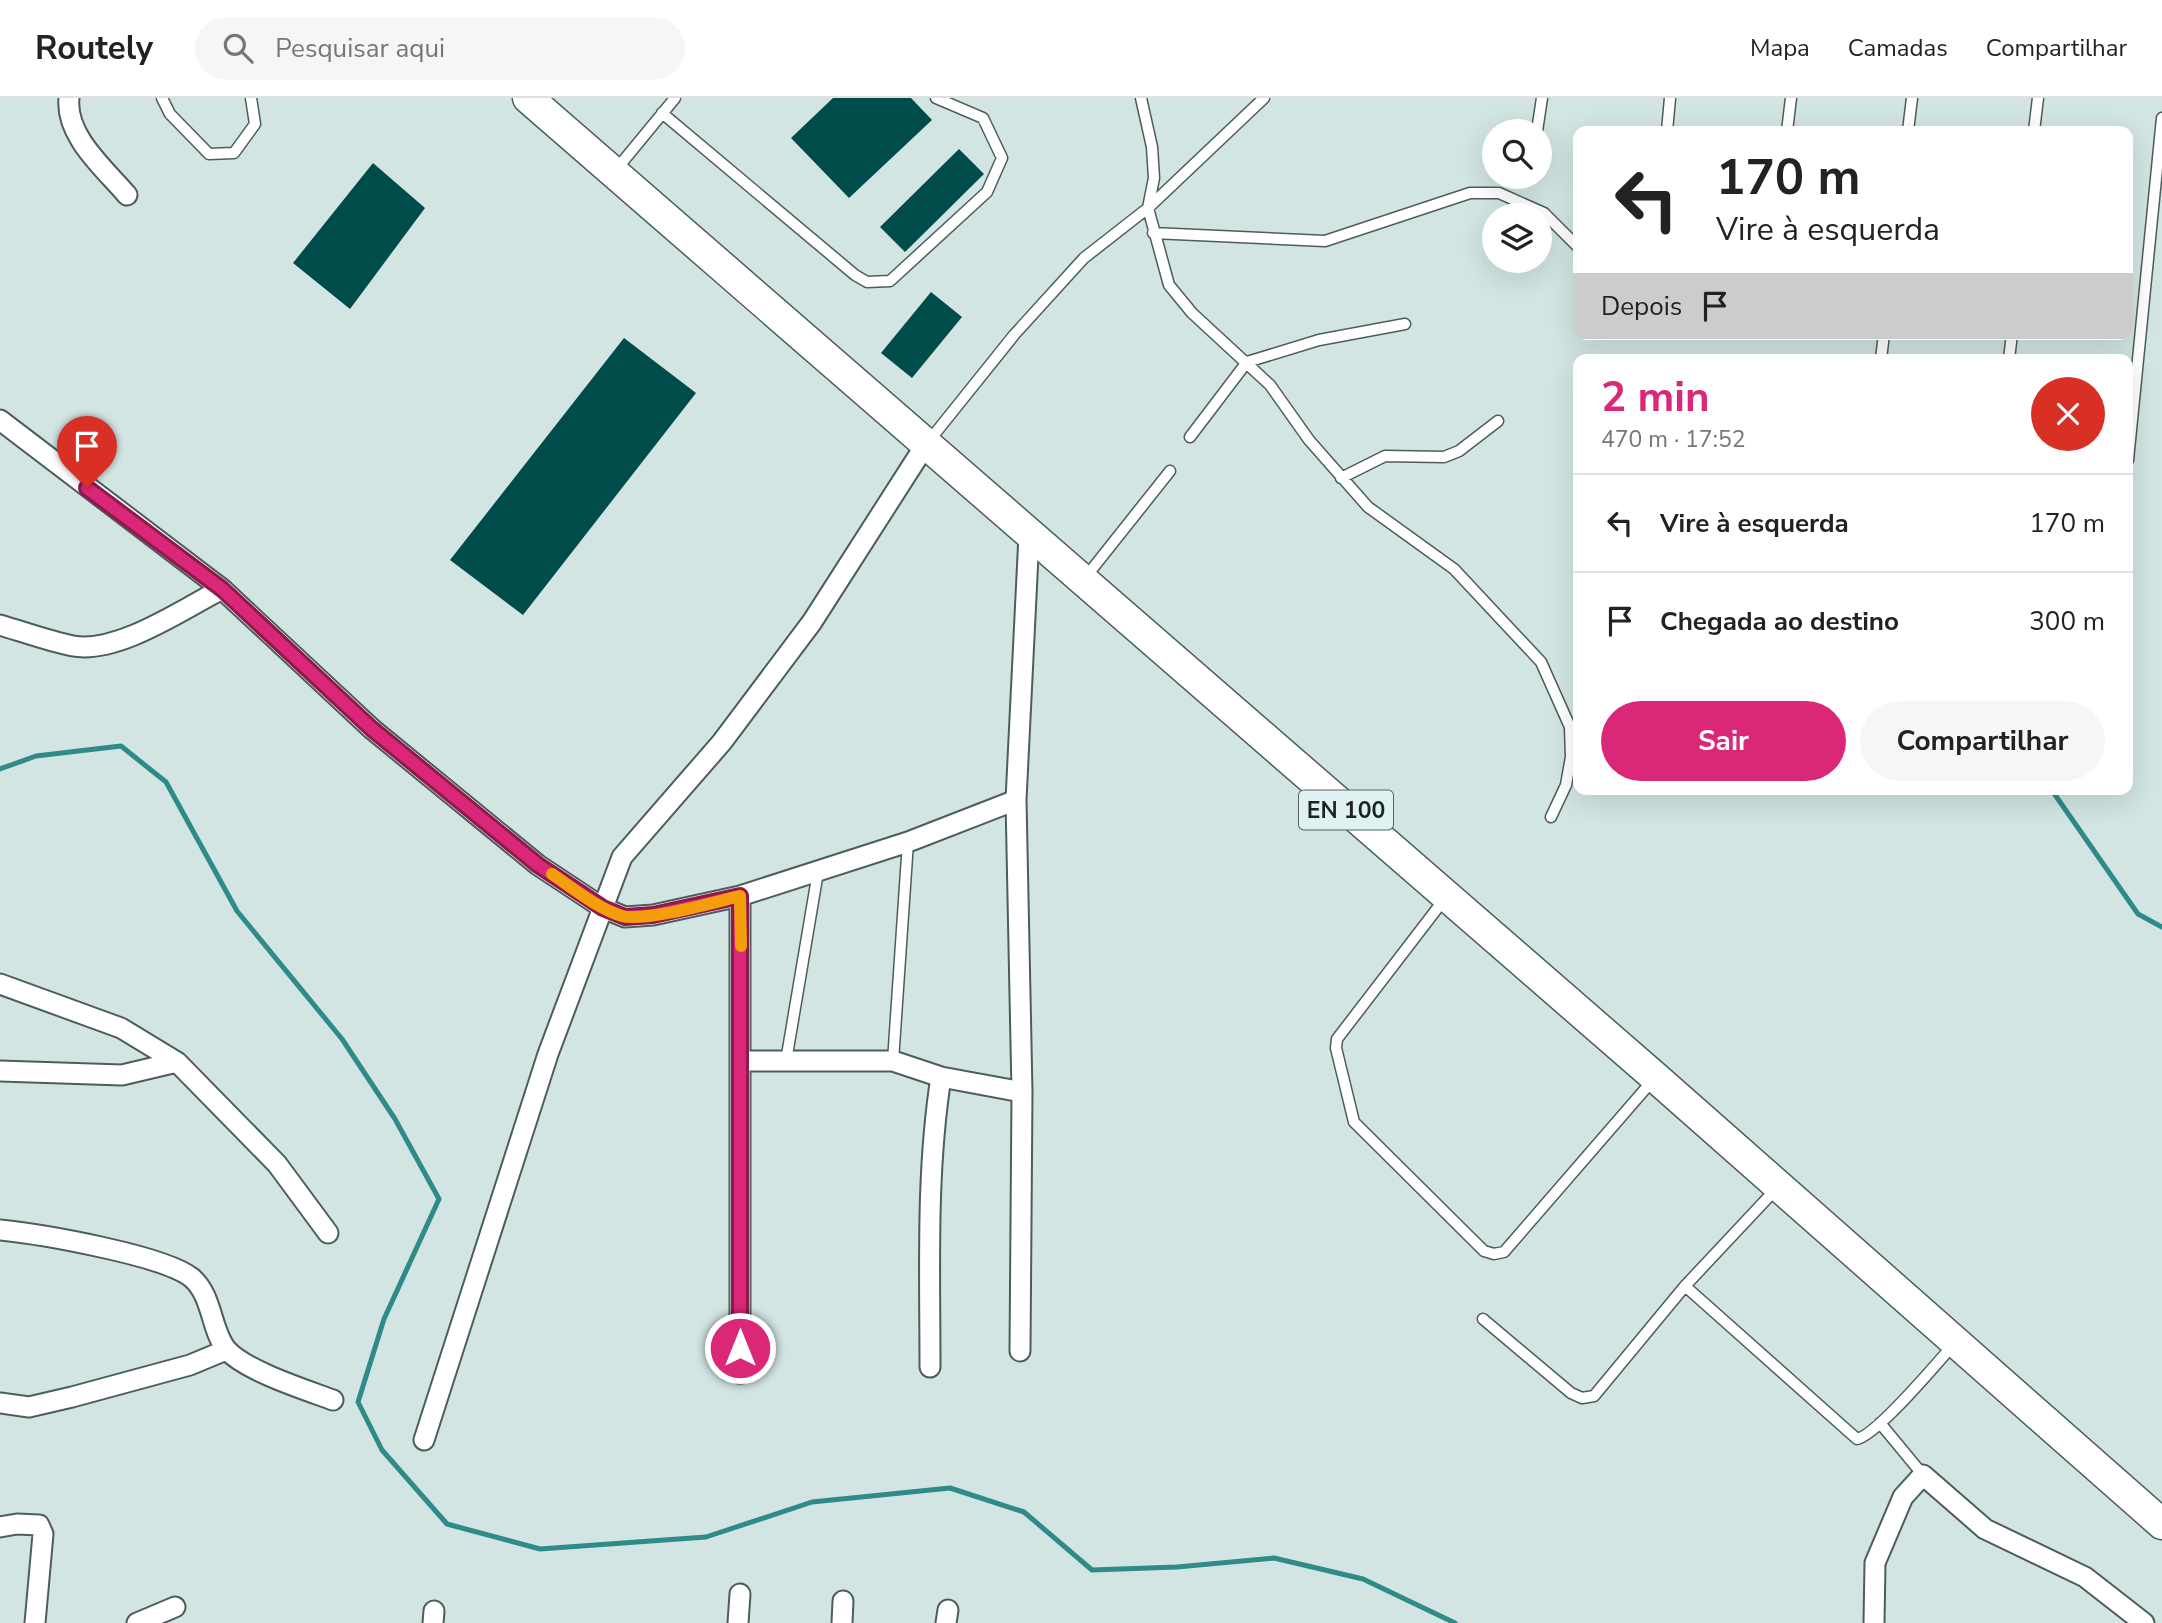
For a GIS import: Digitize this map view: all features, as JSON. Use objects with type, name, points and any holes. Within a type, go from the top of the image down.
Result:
[{"type":"main road","name":"EN 100","points":[[528,98],[612,174],[1655,1077],[2162,1524]]},
{"type":"street","points":[[69,98],[68,108],[80,139],[127,195]]},
{"type":"street","points":[[0,420],[222,589],[372,729],[538,865],[603,908],[625,917],[653,915],[740,896],[908,842],[1016,800]]},
{"type":"street","points":[[425,1440],[548,1054],[622,857],[722,742],[812,622],[926,444]]},
{"type":"street","points":[[1020,1351],[1023,1092],[1016,800],[1029,535]]},
{"type":"street","points":[[0,625],[75,646],[94,646],[126,638],[222,589]]},
{"type":"street","points":[[740,896],[740,1373]]},
{"type":"street","points":[[0,985],[121,1028],[177,1062],[277,1164],[328,1233]]},
{"type":"street","points":[[741,1061],[893,1061],[941,1077],[1023,1092]]},
{"type":"street","points":[[0,1071],[122,1075],[177,1062]]},
{"type":"street","points":[[930,1367],[930,1192],[934,1121],[941,1077]]},
{"type":"street","points":[[0,1230],[69,1240],[170,1265],[193,1279],[208,1303],[226,1350],[265,1373],[334,1401]]},
{"type":"street","points":[[0,1403],[29,1407],[72,1397],[190,1365],[226,1350]]},
{"type":"street","points":[[1874,1623],[1875,1563],[1903,1497],[1923,1475],[1985,1529],[2085,1577],[2144,1623]]},
{"type":"street","points":[[0,1527],[39,1525],[43,1534],[35,1623]]},
{"type":"street","points":[[738,1623],[740,1594]]},
{"type":"street","points":[[842,1623],[844,1601]]},
{"type":"street","points":[[136,1623],[175,1607]]},
{"type":"lane","points":[[162,98],[170,114],[209,155],[234,153],[255,124],[251,98]]},
{"type":"lane","points":[[612,174],[675,98]]},
{"type":"lane","points":[[663,113],[855,275],[867,282],[890,281],[987,192],[1002,158],[984,118],[936,98]]},
{"type":"lane","points":[[1142,98],[1153,147],[1154,178],[1148,208],[1169,285],[1192,313],[1270,385],[1341,478],[1368,507],[1454,569],[1541,662],[1570,727],[1571,757],[1566,785],[1551,817]]},
{"type":"lane","points":[[926,444],[1014,335],[1084,258],[1148,208],[1264,98]]},
{"type":"lane","points":[[1539,119],[1542,98]]},
{"type":"lane","points":[[1667,126],[1670,98]]},
{"type":"lane","points":[[1788,126],[1791,98]]},
{"type":"lane","points":[[1909,126],[1912,98]]},
{"type":"lane","points":[[2035,126],[2038,98]]},
{"type":"lane","points":[[2133,410],[2162,118]]},
{"type":"lane","points":[[1153,233],[1325,241],[1470,193],[1499,193],[1544,213],[1573,242]]},
{"type":"lane","points":[[1190,437],[1247,362],[1319,340],[1405,324]]},
{"type":"lane","points":[[1341,478],[1385,456],[1444,457],[1459,451],[1498,421]]},
{"type":"lane","points":[[1082,581],[1170,471]]},
{"type":"lane","points":[[893,1061],[908,842]]},
{"type":"lane","points":[[786,1061],[818,871]]},
{"type":"lane","points":[[1446,897],[1337,1038],[1336,1048],[1354,1122],[1484,1251],[1494,1254],[1504,1252],[1655,1077]]},
{"type":"lane","points":[[1483,1319],[1571,1393],[1583,1398],[1594,1396],[1685,1286],[1779,1186]]},
{"type":"lane","points":[[1685,1286],[1852,1437],[1864,1438],[1957,1341]]},
{"type":"lane","points":[[1880,1423],[1923,1475]]},
{"type":"building","points":[[833,98],[911,98],[932,120],[849,198],[791,138]]},
{"type":"building","points":[[959,149],[984,174],[905,252],[880,227]]},
{"type":"building","points":[[373,163],[425,208],[350,309],[293,263]]},
{"type":"building","points":[[931,292],[962,317],[912,378],[881,353]]},
{"type":"building","points":[[624,338],[696,393],[523,615],[450,560]]},
{"type":"waterway","points":[[0,769],[36,756],[121,746],[166,782],[237,911],[342,1039],[395,1119],[439,1199],[384,1319],[358,1402],[382,1450],[447,1524],[540,1549],[706,1537],[812,1502],[950,1488],[1024,1512],[1092,1570],[1177,1567],[1274,1558],[1363,1579],[1455,1623]]},
{"type":"waterway","points":[[2055,795],[2138,914],[2162,927]]},
{"type":"slow traffic","points":[[552,874],[603,908],[625,917],[653,915],[740,896],[741,946]]},
{"type":"route","points":[[87,488],[222,589],[372,729],[538,865],[603,908],[625,917],[653,915],[740,896],[740,1348]]}]
